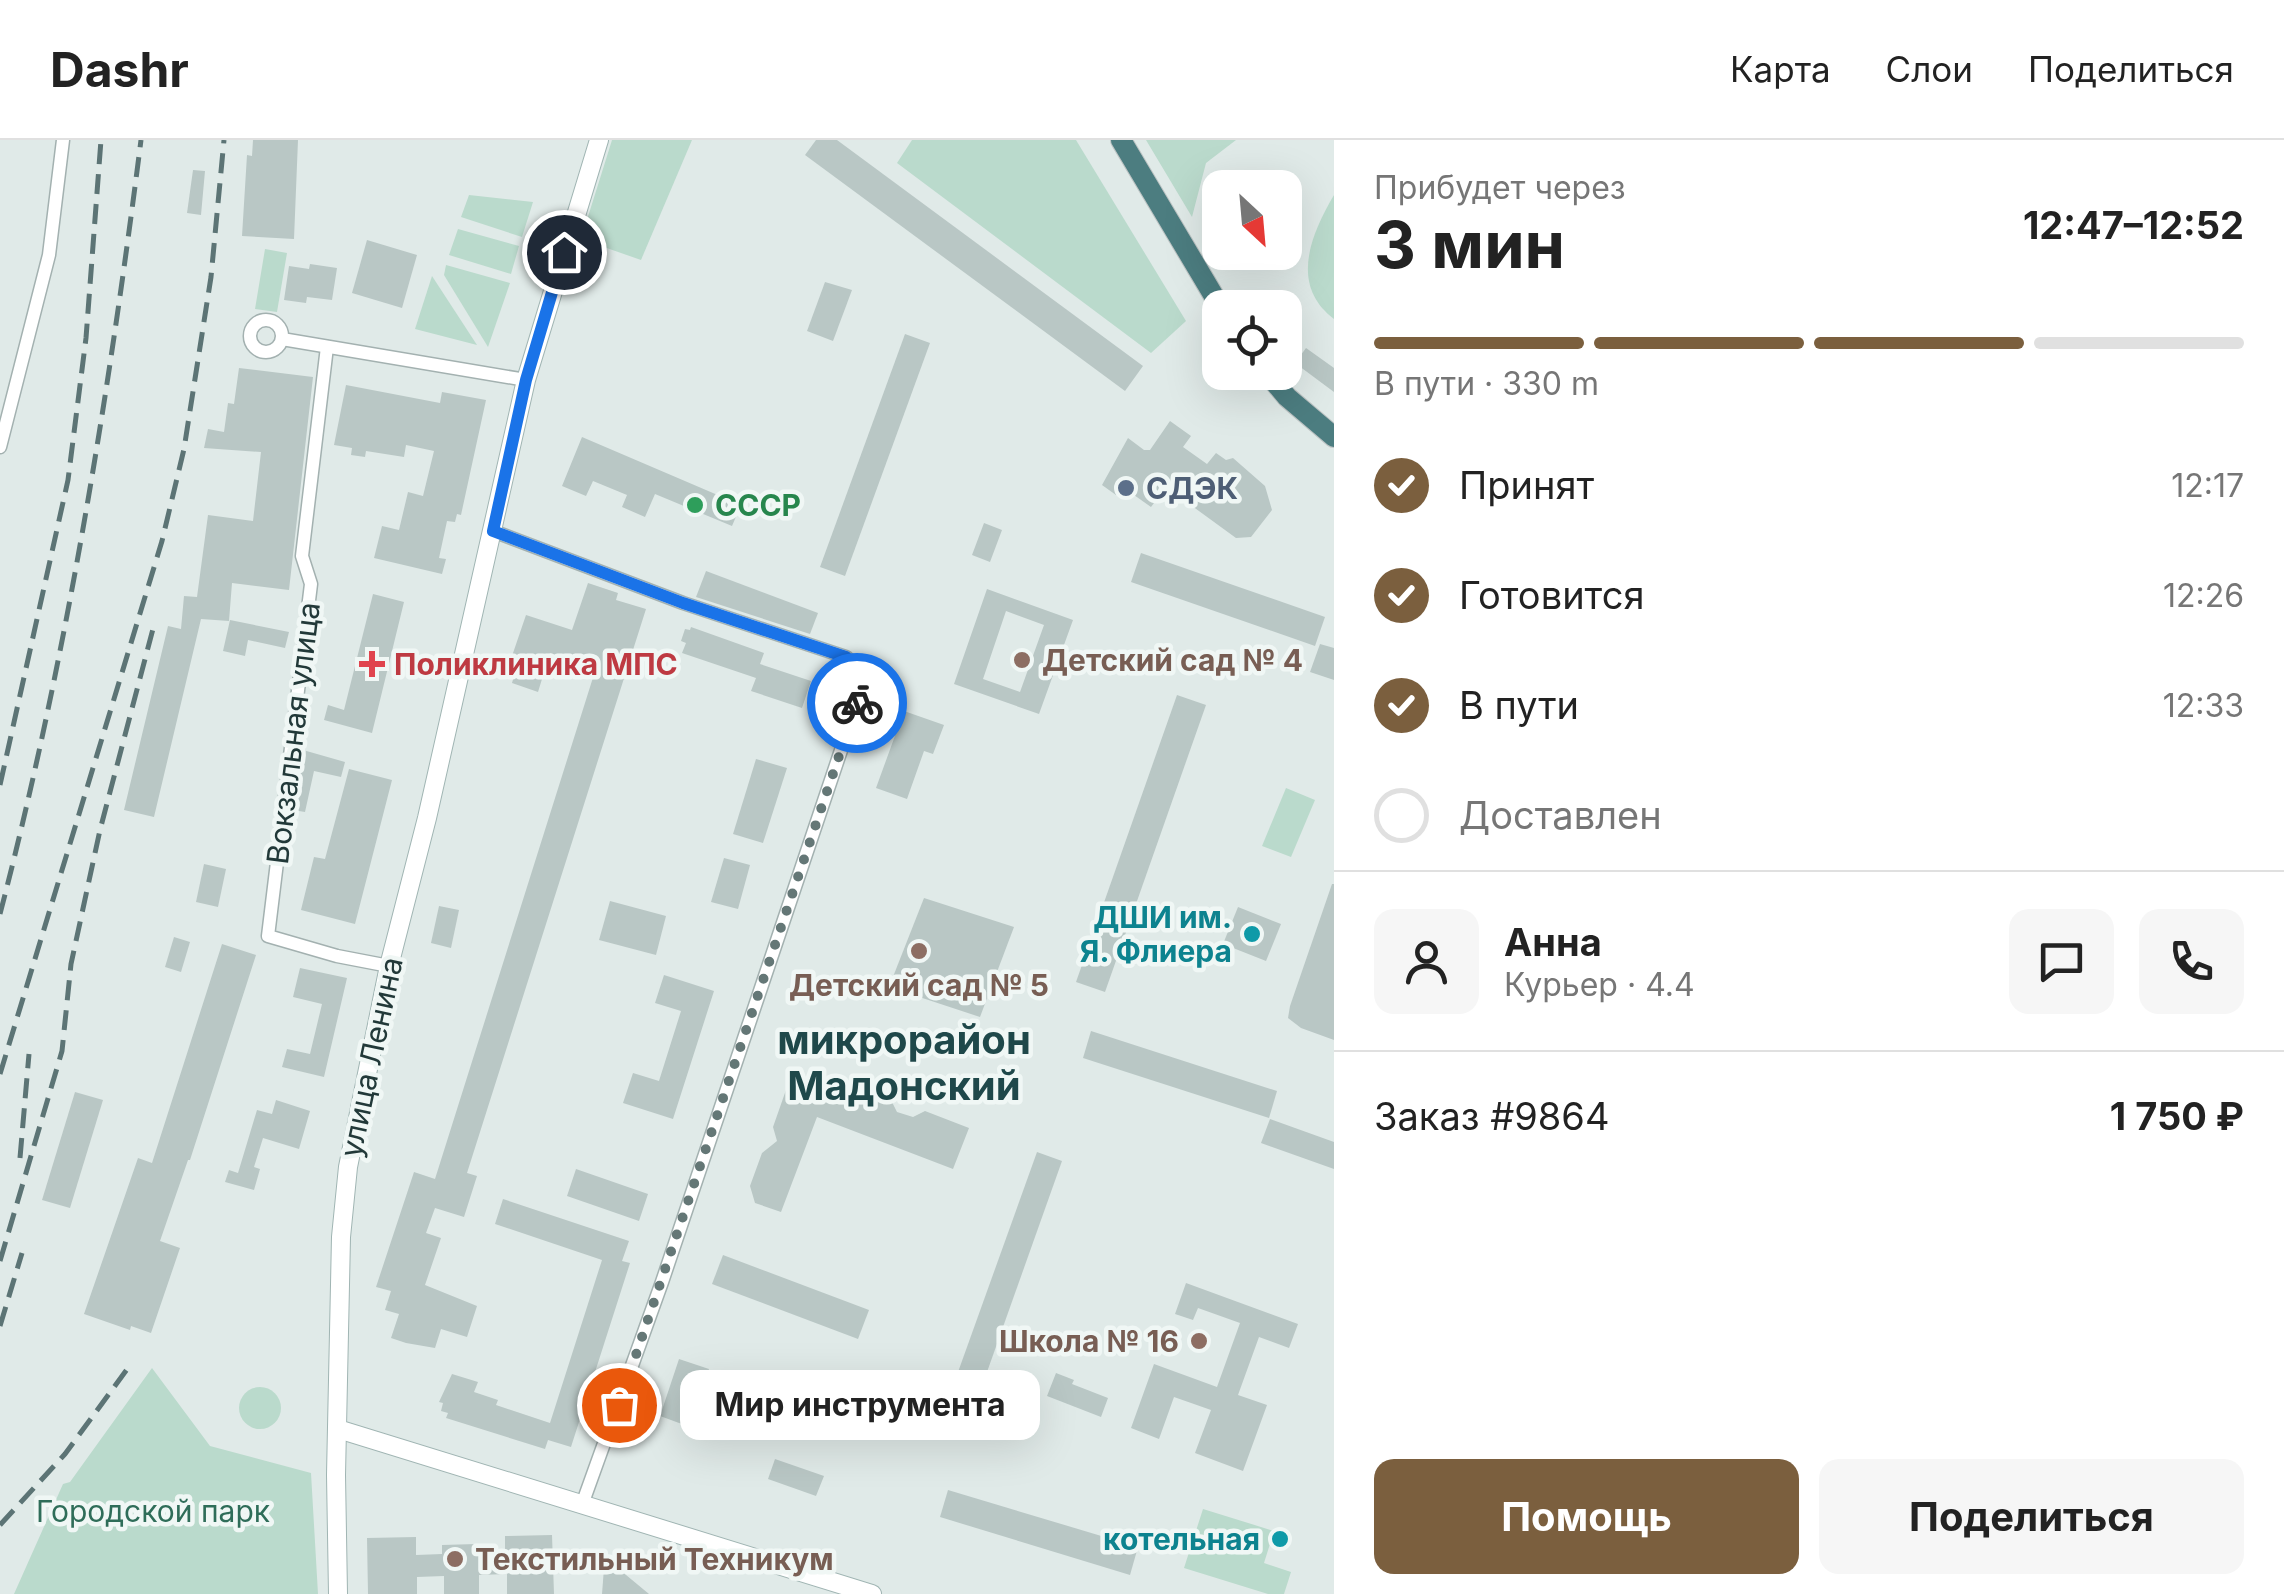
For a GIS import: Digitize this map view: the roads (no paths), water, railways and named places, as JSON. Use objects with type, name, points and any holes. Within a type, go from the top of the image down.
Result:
[{"type":"highway","points":[[1121,140],[1210,290]]},
{"type":"highway","points":[[1281,390],[1334,437]]},
{"type":"main road","name":"улица Ленина","points":[[338,1594],[342,1237],[348,1167],[389,966],[427,818],[526,380],[598,140]]},
{"type":"main road","points":[[338,1428],[872,1594]]},
{"type":"street","points":[[0,447],[49,256],[63,140]]},
{"type":"street","points":[[282,339],[526,380]]},
{"type":"street","name":"Вокзальная улица","points":[[327,347],[302,556],[311,584],[268,936],[389,966]]},
{"type":"street","points":[[493,531],[683,603],[846,657],[866,676],[662,1282],[583,1502]]},
{"type":"railway","points":[[0,785],[68,480],[86,338],[101,140]]},
{"type":"railway","points":[[0,914],[45,722],[83,529],[141,140]]},
{"type":"railway","points":[[0,1074],[162,541],[184,449],[211,277],[224,140]]},
{"type":"railway","points":[[0,1261],[62,1051],[71,964],[100,830],[154,625]]},
{"type":"railway","points":[[20,1158],[29,1054]]},
{"type":"railway","points":[[0,1326],[22,1253]]},
{"type":"railway","points":[[0,1525],[65,1454],[128,1368]]},
{"type":"place","name":"СДЭК","points":[[1126,488]]},
{"type":"place","name":"СССР","points":[[695,505]]},
{"type":"place","name":"Детский сад № 4","points":[[1022,660]]},
{"type":"place","name":"Поликлиника МПС","points":[[372,664]]},
{"type":"place","name":"ДШИ им. Я. Флиера","points":[[1252,934]]},
{"type":"place","name":"Детский сад № 5","points":[[919,951]]},
{"type":"place","name":"Школа № 16","points":[[1199,1341]]},
{"type":"place","name":"Мир инструмента","points":[[619,1405]]},
{"type":"place","name":"котельная","points":[[1280,1539]]},
{"type":"place","name":"Текстильный Техникум","points":[[455,1559]]},
{"type":"district","name":"микрорайон Мадонский","points":[[904,1062]]},
{"type":"park label","name":"Городской парк","points":[[153,1511]]}]
